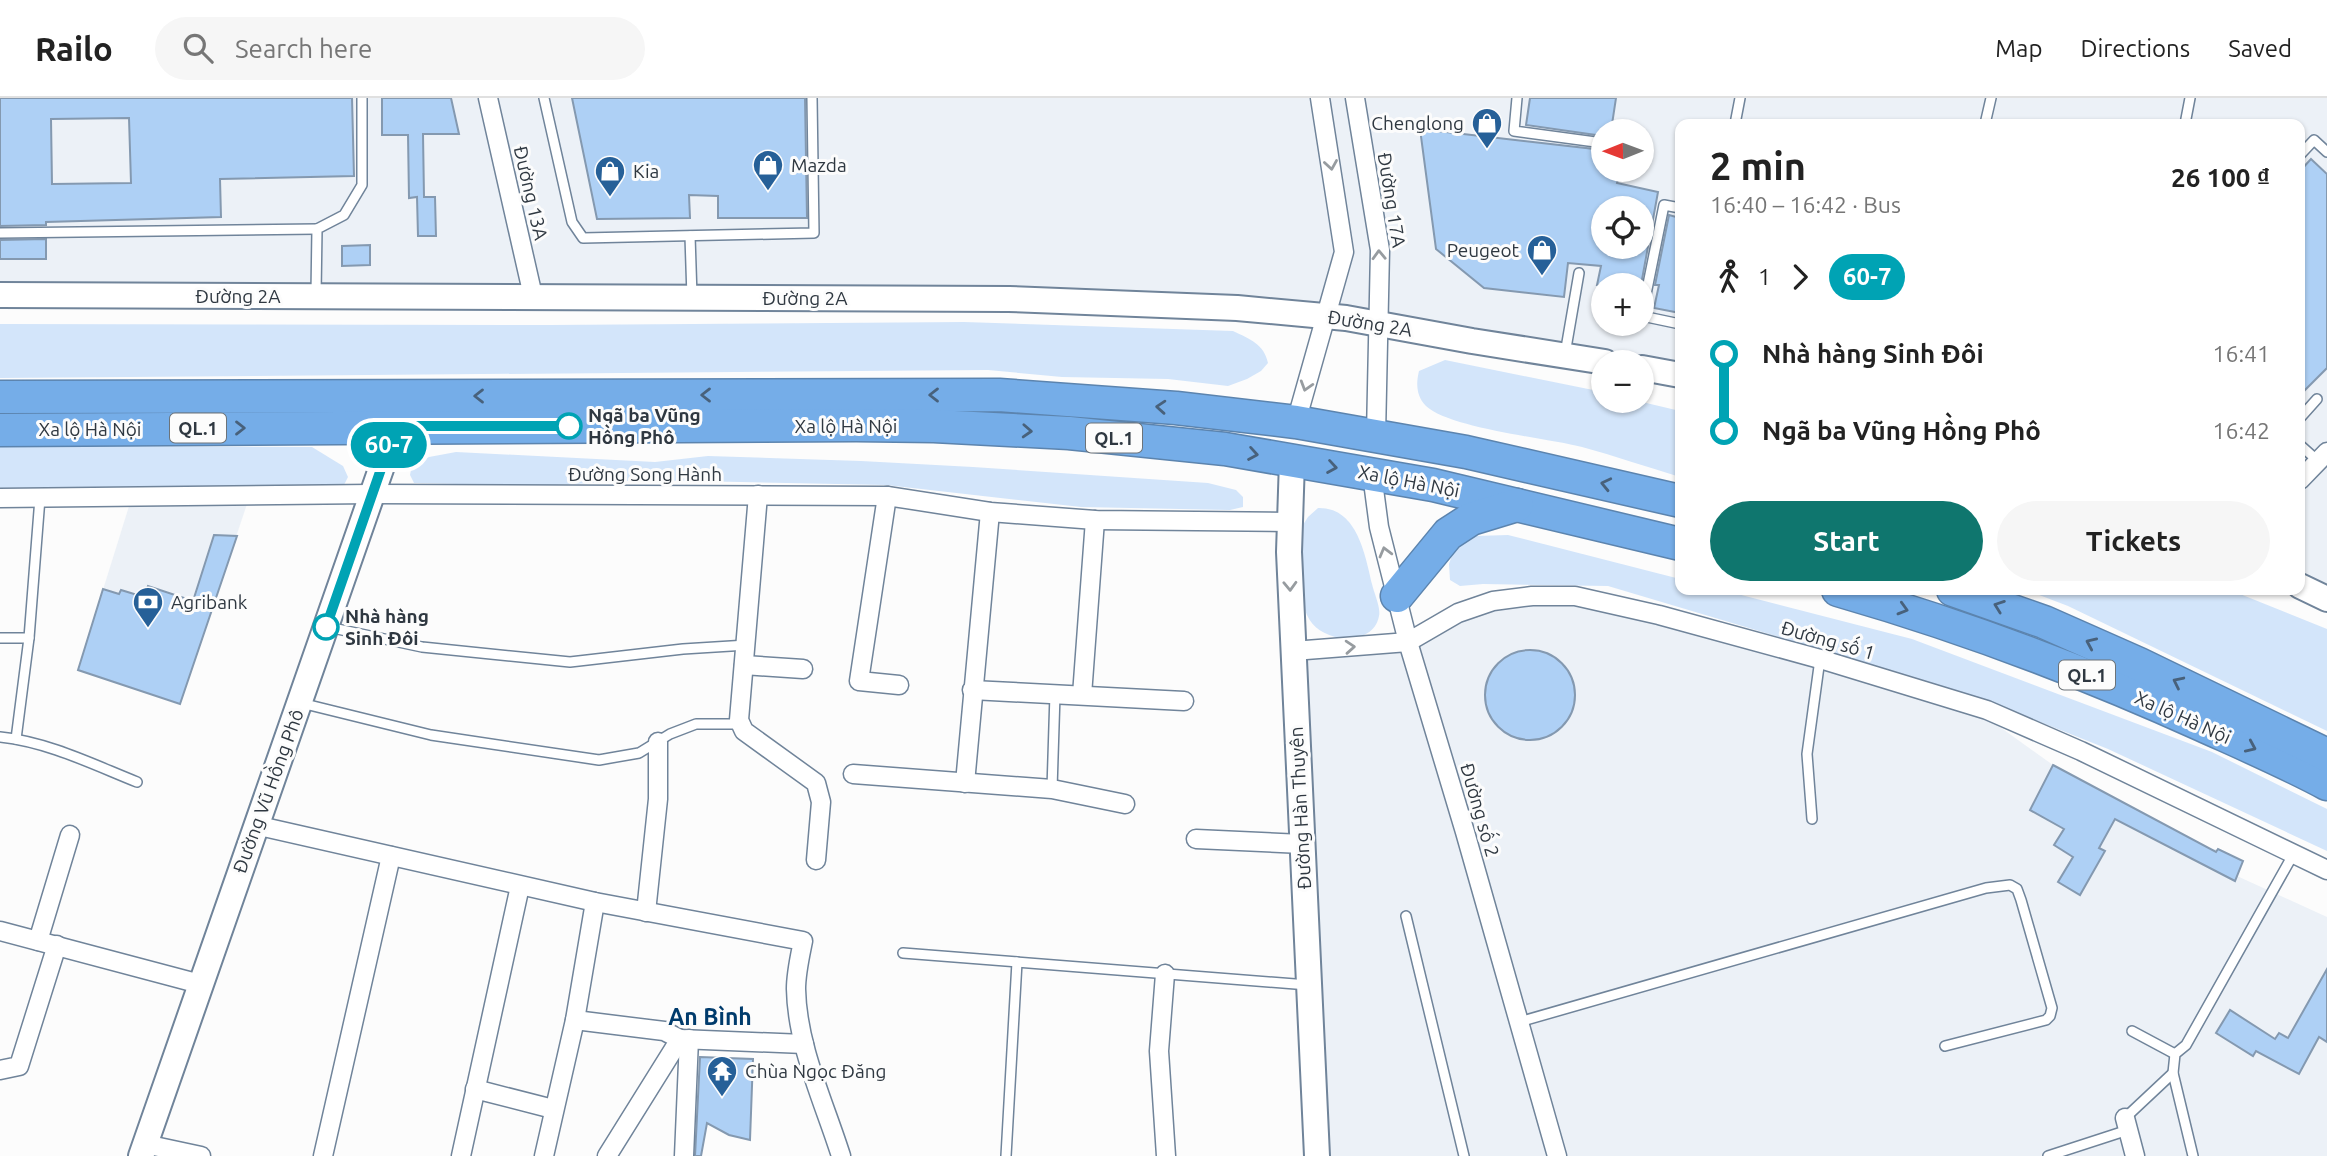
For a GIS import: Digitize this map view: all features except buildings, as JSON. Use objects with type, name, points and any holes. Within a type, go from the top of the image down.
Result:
[{"type":"highway","name":"Xa lộ Hà Nội","points":[[0,397],[999,395],[1238,414],[1296,422],[1466,452],[1675,500]]},
{"type":"highway","points":[[1292,461],[1296,422]]},
{"type":"highway","name":"Xa lộ Hà Nội","points":[[0,430],[396,426],[934,426],[1069,433],[1225,449],[1433,485],[1675,543]]},
{"type":"highway","points":[[1372,474],[1376,435]]},
{"type":"highway","points":[[1396,596],[1448,534],[1471,519],[1521,504]]},
{"type":"highway","name":"Xa lộ Hà Nội","points":[[1855,595],[1914,612],[2008,645],[2127,691],[2327,784]]},
{"type":"highway","name":"Xa lộ Hà Nội","points":[[1967,595],[2044,622],[2327,755]]},
{"type":"street","name":"Đường 13A","points":[[488,98],[533,296]]},
{"type":"street","points":[[1296,422],[1345,252],[1320,98]]},
{"type":"street","name":"Đường 17A","points":[[1355,98],[1380,250],[1376,435]]},
{"type":"street","name":"Đường 2A","points":[[0,295],[1009,299],[1247,308],[1378,323],[1591,360]]},
{"type":"street","points":[[1654,371],[1675,374]]},
{"type":"street","name":"Đường Vũ Hồng Phô","points":[[143,1150],[396,426]]},
{"type":"street","points":[[2305,475],[2323,457]]},
{"type":"street","name":"Đường Hàn Thuyên","points":[[1292,461],[1289,522],[1293,651],[1317,1156]]},
{"type":"street","name":"Đường số 2","points":[[1372,474],[1378,527],[1408,642],[1557,1156]]},
{"type":"street","name":"Đường Song Hành","points":[[0,498],[372,494],[887,496],[990,512],[1095,520],[1289,522]]},
{"type":"street","points":[[758,495],[739,715],[744,730],[816,783],[821,802],[816,860]]},
{"type":"street","points":[[887,496],[859,681],[899,685]]},
{"type":"street","points":[[965,783],[990,512]]},
{"type":"street","points":[[1082,695],[1095,520]]},
{"type":"street","points":[[2305,588],[2327,599]]},
{"type":"street","name":"Đường số 1","points":[[1293,651],[1408,642],[1458,613],[1493,601],[1532,596],[1575,596],[1659,615],[1820,659],[1987,710],[2081,751],[2327,870]]},
{"type":"street","points":[[744,665],[803,668]]},
{"type":"street","points":[[972,690],[1184,701]]},
{"type":"street","points":[[646,912],[658,811],[658,742]]},
{"type":"street","points":[[853,774],[1052,789],[1125,804]]},
{"type":"street","points":[[255,825],[595,902],[803,941],[796,986],[798,1019],[841,1156]]},
{"type":"street","points":[[38,941],[70,835]]},
{"type":"street","points":[[1196,839],[1303,844]]},
{"type":"street","points":[[323,1156],[391,856]]},
{"type":"street","points":[[461,1156],[520,886]]},
{"type":"street","points":[[544,1156],[575,1020],[595,902]]},
{"type":"street","points":[[0,931],[201,984]]},
{"type":"street","points":[[0,1070],[19,1066],[57,945]]},
{"type":"street","points":[[1165,974],[1159,1051],[1166,1156]]},
{"type":"street","points":[[575,1020],[664,1031],[685,1039],[804,1044]]},
{"type":"street","points":[[607,1156],[685,1039]]},
{"type":"street","points":[[684,1156],[685,1039]]},
{"type":"street","points":[[475,1089],[553,1109]]},
{"type":"street","points":[[2126,1124],[2135,1156]]},
{"type":"street","points":[[143,1150],[201,1156]]},
{"type":"lane","points":[[0,233],[317,229],[344,215],[362,185],[362,98]]},
{"type":"lane","points":[[544,98],[572,222],[583,238],[814,233],[812,98]]},
{"type":"lane","points":[[1517,98],[1514,131],[1591,141]]},
{"type":"lane","points":[[1736,119],[1740,98]]},
{"type":"lane","points":[[1985,119],[1991,98]]},
{"type":"lane","points":[[2186,119],[2190,98]]},
{"type":"lane","points":[[2305,150],[2314,140],[2327,152]]},
{"type":"lane","points":[[1650,273],[1664,205],[1675,207]]},
{"type":"lane","points":[[316,296],[317,229]]},
{"type":"lane","points":[[690,236],[692,297]]},
{"type":"lane","points":[[1565,356],[1579,273]]},
{"type":"lane","points":[[1654,318],[1675,323]]},
{"type":"lane","points":[[2305,412],[2317,399]]},
{"type":"lane","points":[[2305,448],[2323,457]]},
{"type":"lane","points":[[16,739],[29,638],[40,498]]},
{"type":"lane","points":[[326,626],[422,647],[570,663],[683,649],[747,645]]},
{"type":"lane","points":[[0,638],[29,638]]},
{"type":"lane","points":[[1812,819],[1807,754],[1820,659]]},
{"type":"lane","points":[[1052,789],[1055,694]]},
{"type":"lane","points":[[300,702],[431,735],[598,760],[639,753],[670,734],[696,724],[741,724]]},
{"type":"lane","points":[[0,737],[61,750],[136,782]]},
{"type":"lane","points":[[2193,1156],[2173,1073],[2175,1055],[2186,1045],[2294,853]]},
{"type":"lane","points":[[1518,1022],[1986,888],[2010,885],[2017,889],[2021,900],[2052,1008],[2050,1016],[1945,1046]]},
{"type":"lane","points":[[1406,916],[1464,1156]]},
{"type":"lane","points":[[903,953],[1310,985]]},
{"type":"lane","points":[[1006,1156],[1017,962]]},
{"type":"lane","points":[[2132,1031],[2175,1055]]},
{"type":"lane","points":[[2048,1156],[2126,1124],[2173,1073]]},
{"type":"shaded area","points":[[0,98],[2327,98],[2327,587],[2305,576],[2305,119],[1675,119],[1675,363],[1654,359],[1654,350],[1599,350],[1346,306],[0,285]]},
{"type":"shaded area","points":[[964,322],[1233,331],[1260,347],[1268,363],[1261,371],[1228,386],[1168,379],[1062,377],[988,370],[0,378],[0,324],[549,325]]},
{"type":"shaded area","points":[[1445,360],[1591,390],[1591,413],[1654,413],[1654,405],[1675,410],[1675,475],[1582,447],[1476,426],[1438,414],[1420,398],[1419,371]]},
{"type":"shaded area","points":[[0,446],[312,447],[343,466],[348,477],[342,489],[0,492]]},
{"type":"shaded area","points":[[456,452],[655,462],[708,456],[861,461],[1208,483],[1236,490],[1243,497],[1243,507],[1230,510],[1081,507],[886,485],[644,480],[539,486],[414,483],[410,475],[412,465],[429,457]]},
{"type":"shaded area","name":"Agribank","points":[[248,501],[180,704],[78,670],[130,503]]},
{"type":"shaded area","points":[[1318,508],[1342,515],[1357,534],[1362,547],[1379,613],[1373,629],[1362,636],[1342,638],[1324,633],[1312,624],[1305,610],[1301,528]]},
{"type":"shaded area","points":[[1508,535],[1675,578],[1675,595],[1741,595],[1912,639],[2212,752],[2327,809],[2327,851],[2108,749],[1980,698],[1856,660],[1608,586],[1460,586],[1450,580],[1449,564],[1455,546],[1476,536]]},
{"type":"shaded area","points":[[2039,595],[2242,595],[2327,629],[2327,731],[2068,606]]},
{"type":"shaded area","points":[[1574,602],[1654,620],[1814,664],[1986,717],[2053,765],[2211,849],[2218,849],[2243,861],[2237,876],[2327,917],[2327,1156],[1328,1156],[1304,657],[1460,620],[1495,607]]},
{"type":"bus line","name":"60-7","points":[[326,627],[396,426],[569,426]]},
{"type":"place","name":"Chenglong","points":[[1487,150]]},
{"type":"place","name":"Mazda","points":[[768,192]]},
{"type":"place","name":"Kia","points":[[610,198]]},
{"type":"place","name":"Peugeot","points":[[1542,277]]},
{"type":"place","name":"Ngã ba Vũng Hồng Phô","points":[[569,426]]},
{"type":"place","name":"Nhà hàng Sinh Đôi","points":[[326,627]]},
{"type":"place","name":"Agribank","points":[[148,629]]},
{"type":"place","name":"Chùa Ngọc Đăng","points":[[722,1098]]},
{"type":"district","name":"An Bình","points":[[710,1016]]}]
